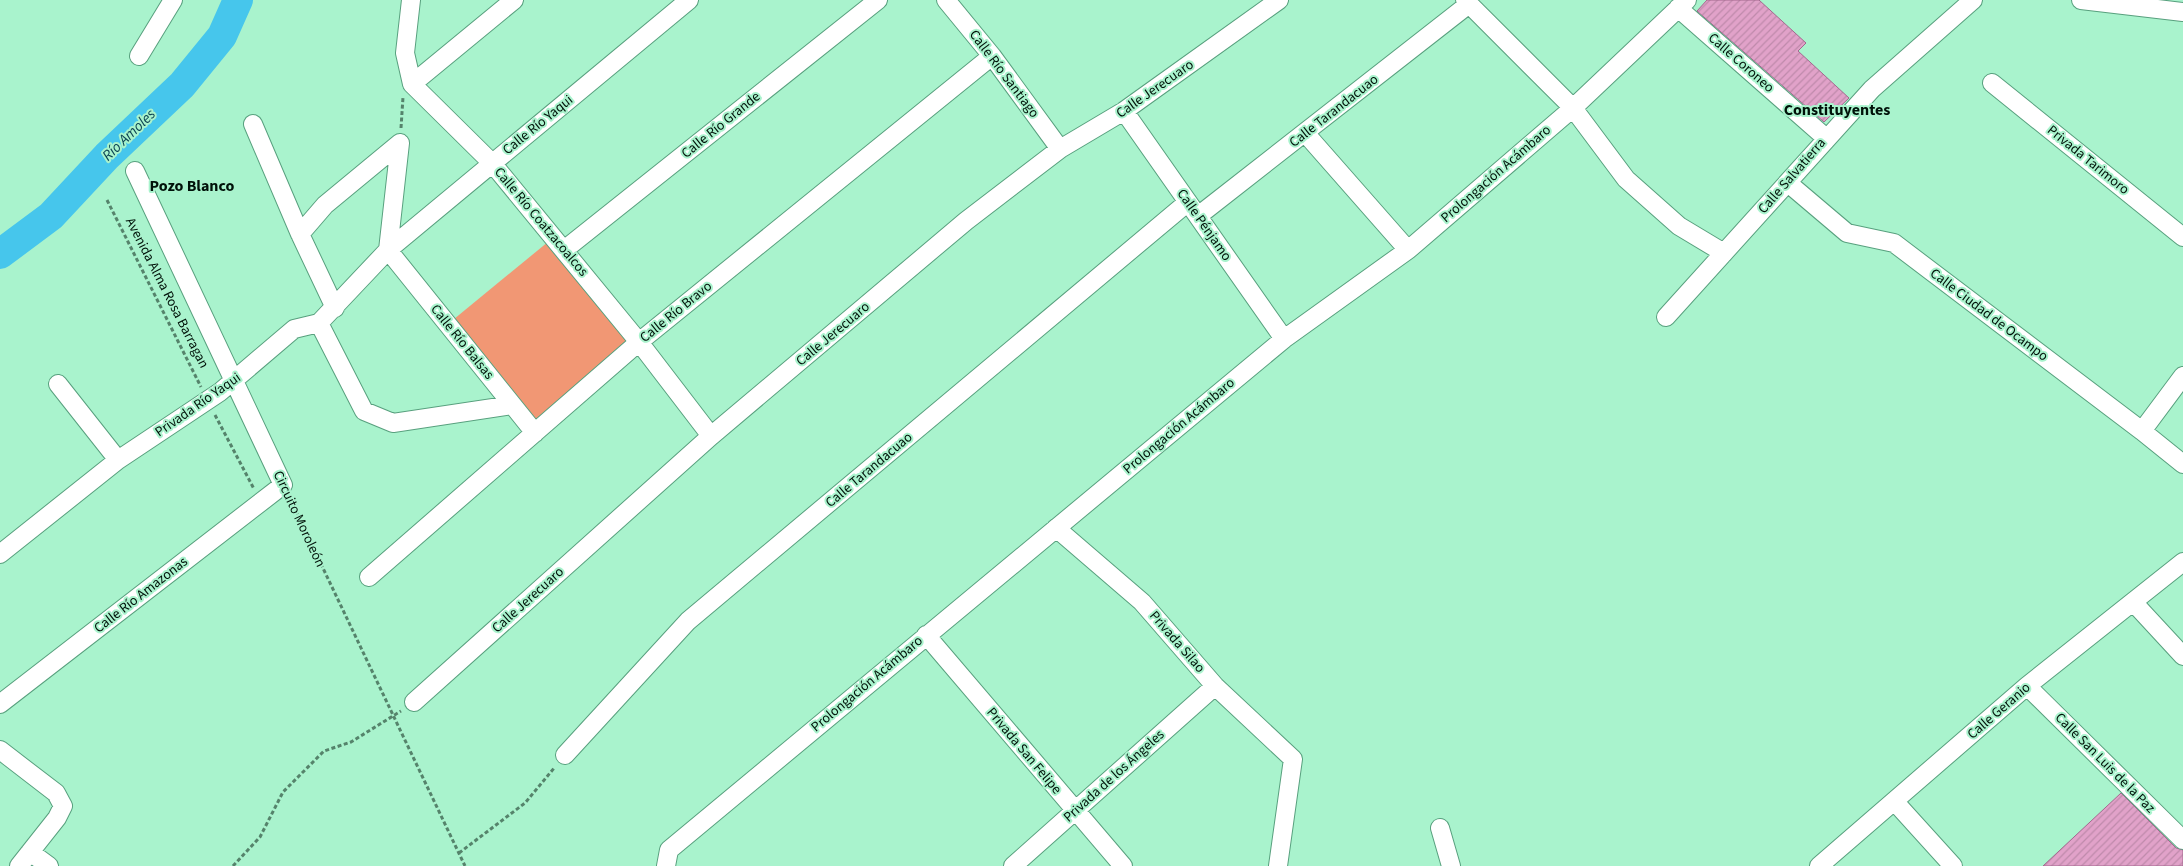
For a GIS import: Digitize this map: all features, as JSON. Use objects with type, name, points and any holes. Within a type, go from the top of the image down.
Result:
[{"type":"street","points":[[139,56],[173,0]]},
{"type":"street","points":[[410,0],[405,53],[412,84],[514,0]]},
{"type":"street","name":"Calle Río Yaqui","points":[[388,250],[689,0]]},
{"type":"street","name":"Calle Río Grande","points":[[564,250],[878,0]]},
{"type":"street","name":"Calle Río Santiago","points":[[946,0],[992,56],[1060,149]]},
{"type":"street","name":"Calle Jerecuaro","points":[[414,702],[711,436],[966,222],[1060,149],[1124,111],[1279,0]]},
{"type":"street","name":"Calle Salvatierra","points":[[1666,317],[1872,89],[1973,0]]},
{"type":"street","points":[[2081,0],[2183,12]]},
{"type":"street","points":[[1467,2],[1573,108],[1626,179],[1678,226],[1724,253]]},
{"type":"street","name":"Calle Tarandacuao","points":[[566,755],[688,621],[1193,209],[1306,134],[1467,2]]},
{"type":"street","name":"Calle Coroneo","points":[[1683,4],[1826,138]]},
{"type":"street","name":"Prolongación Acámbaro","points":[[667,858],[926,635],[1284,339],[1408,250],[1573,108],[1683,4]]},
{"type":"street","name":"Calle Río Bravo","points":[[369,577],[639,342],[992,56]]},
{"type":"street","name":"Privada Tarimoro","points":[[1992,83],[2183,237]]},
{"type":"street","name":"Calle Río Coatzacoalcos","points":[[412,84],[492,163],[639,342],[711,436]]},
{"type":"street","name":"Calle Pénjamo","points":[[1124,111],[1284,339]]},
{"type":"street","points":[[253,124],[300,234],[335,308]]},
{"type":"street","points":[[1306,134],[1408,250]]},
{"type":"street","points":[[300,234],[325,205],[400,144],[388,250],[320,323],[364,411],[393,423],[512,404]]},
{"type":"street","name":"Circuito Moroleón","points":[[135,171],[283,485]]},
{"type":"street","name":"Calle Ciudad de Ocampo","points":[[1788,183],[1847,233],[1894,243],[2183,464]]},
{"type":"street","name":"Calle Río Balsas","points":[[388,250],[535,433]]},
{"type":"street","name":"Privada Río Yaqui","points":[[0,554],[118,460],[208,400],[233,381],[294,329],[320,323]]},
{"type":"street","points":[[2142,431],[2183,376]]},
{"type":"street","points":[[58,384],[118,460]]},
{"type":"street","name":"Calle Río Amazonas","points":[[0,704],[283,485]]},
{"type":"street","name":"Privada Silao","points":[[1056,528],[1142,602],[1215,686],[1293,759],[1278,866]]},
{"type":"street","name":"Calle Geranio","points":[[1819,866],[2027,686],[2134,603],[2183,562]]},
{"type":"street","points":[[2134,603],[2183,656]]},
{"type":"street","name":"Privada San Felipe","points":[[926,635],[1123,866]]},
{"type":"street","name":"Privada de los Ángeles","points":[[1013,866],[1215,686]]},
{"type":"street","name":"Calle San Luis de la Paz","points":[[2027,686],[2183,840]]},
{"type":"street","points":[[0,750],[56,793],[63,806],[57,818],[19,866]]},
{"type":"street","points":[[1895,802],[1953,866]]},
{"type":"street","points":[[1440,828],[1451,866]]},
{"type":"street","points":[[30,852],[49,866]]},
{"type":"path","name":"Avenida Alma Rosa Barragan","points":[[107,200],[260,502]]},
{"type":"path","name":"Circuito Moroleón","points":[[283,485],[465,866]]},
{"type":"path","points":[[233,866],[260,837],[283,792],[324,751],[351,742],[414,702]]},
{"type":"path","points":[[459,853],[525,803],[566,755]]},
{"type":"shaded area","points":[[554,237],[639,342],[535,433],[448,324]]},
{"type":"building","points":[[1707,0],[1759,0],[1806,43],[1798,51],[1849,98],[1824,122],[1697,11]]},
{"type":"building","points":[[2121,793],[2176,848],[2183,850],[2183,866],[2043,866]]},
{"type":"waterway","name":"Río Amoles","points":[[0,254],[51,216],[107,156],[182,85],[222,36],[238,0]]},
{"type":"district","name":"Constituyentes","points":[[1837,110]]},
{"type":"district","name":"Pozo Blanco","points":[[192,186]]}]
